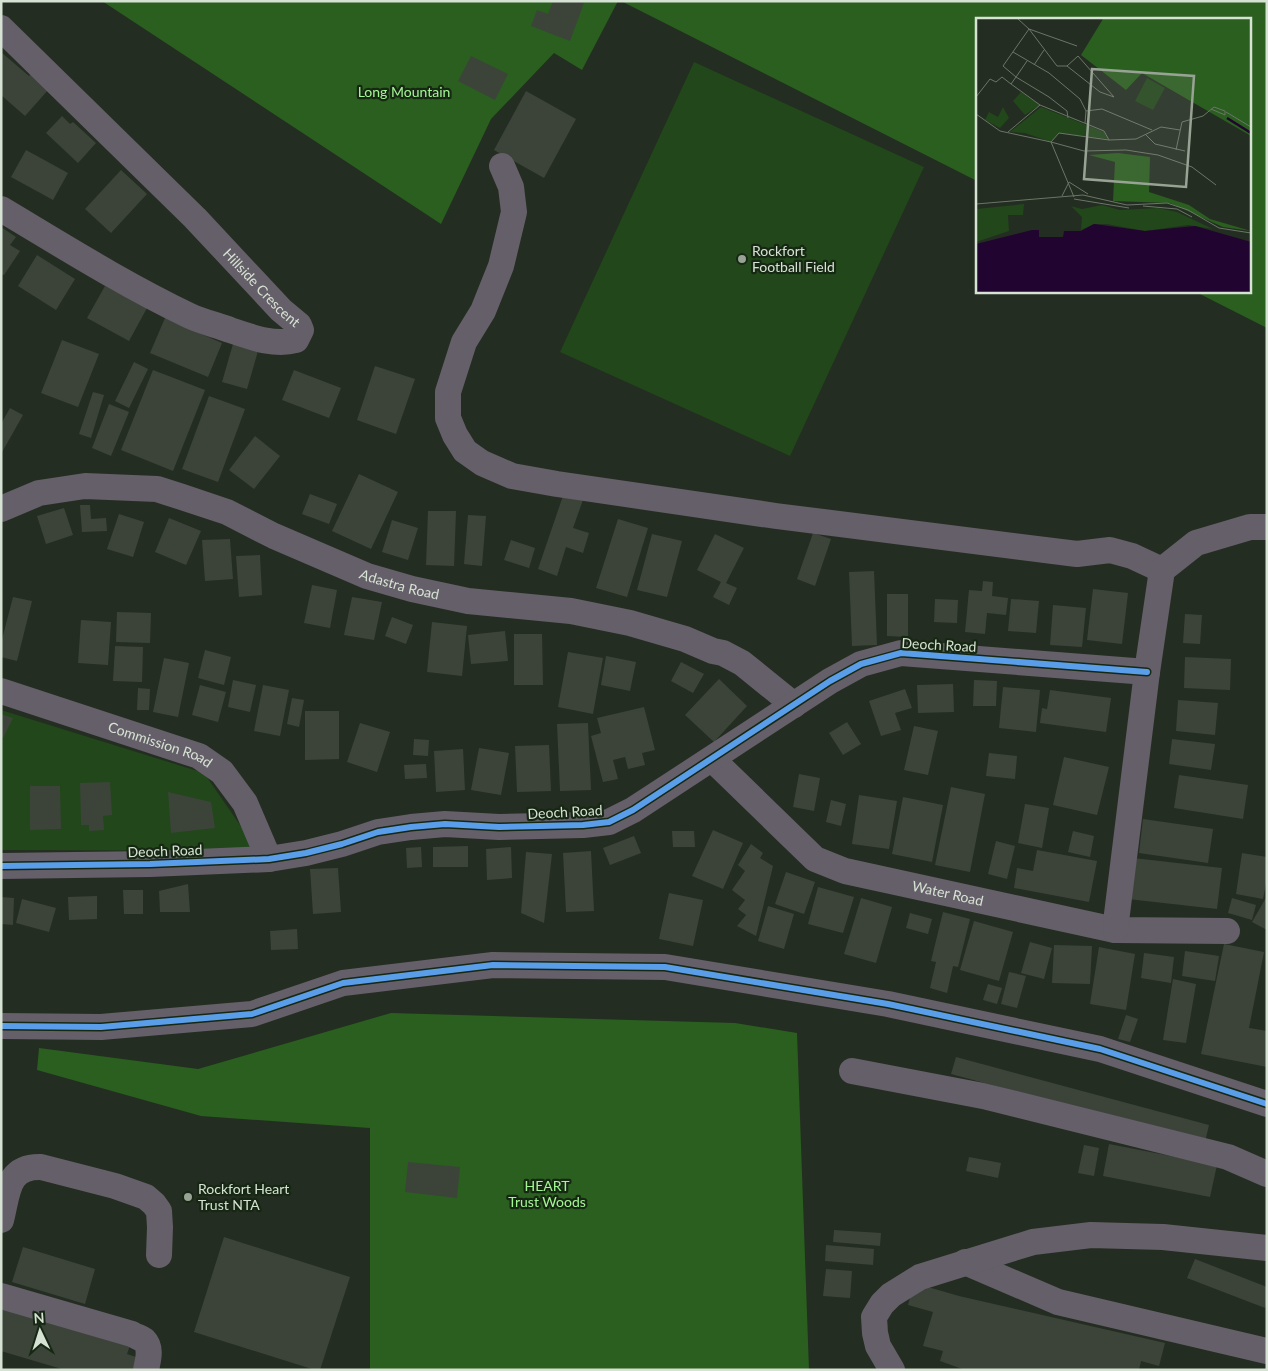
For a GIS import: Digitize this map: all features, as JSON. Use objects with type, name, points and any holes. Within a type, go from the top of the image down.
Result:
[{"type":"street","name":"Hillside Crescent","points":[[1,28],[195,218],[281,310],[299,325],[301,330],[299,335],[296,340],[286,343],[268,341],[246,336],[192,317],[120,280],[1,209]]},
{"type":"street","points":[[502,166],[511,187],[514,212],[504,257],[482,311],[464,342],[448,392],[448,418],[455,435],[465,451],[482,463],[512,476],[785,517],[1077,554],[1110,550],[1132,556],[1162,570]]},
{"type":"street","name":"Adastra Road","points":[[1,508],[39,493],[85,486],[156,489],[227,512],[274,536],[367,576],[412,589],[468,600],[571,611],[630,623],[685,640],[723,653],[742,663],[794,704]]},
{"type":"street","points":[[1115,930],[1147,672],[1162,570],[1196,543],[1250,527],[1267,526]]},
{"type":"street","name":"Deoch Road","points":[[1,866],[150,864],[269,859],[306,853],[378,832],[411,827],[445,824],[499,827],[583,825],[609,822],[633,810],[830,681],[861,664],[901,653],[1147,672]]},
{"type":"street","name":"Commission Road","points":[[1,691],[200,756],[222,772],[245,803],[269,859]]},
{"type":"street","name":"Water Road","points":[[712,759],[815,859],[845,871],[1115,930],[1227,931]]},
{"type":"street","points":[[1,1026],[101,1028],[252,1014],[343,983],[494,965],[665,967],[888,1004],[1100,1049],[1267,1104]]},
{"type":"street","points":[[852,1071],[983,1096],[1228,1156],[1267,1174]]},
{"type":"street","points":[[1,1220],[13,1178],[20,1170],[40,1167],[115,1186],[146,1197],[159,1211],[159,1255]]},
{"type":"street","points":[[892,1370],[878,1346],[874,1317],[882,1304],[891,1295],[920,1276],[1033,1242],[1091,1235],[1162,1237],[1267,1248]]},
{"type":"street","points":[[965,1262],[1058,1302],[1267,1350]]},
{"type":"street","points":[[1,1296],[132,1334],[144,1340],[149,1354],[146,1370]]},
{"type":"green space","name":"Long Mountain","points":[[102,1],[618,1],[582,70],[554,53],[491,119],[441,224]]},
{"type":"green space","points":[[621,1],[1267,1],[1267,328],[1196,292],[1250,292],[1250,18],[976,18],[976,180]]},
{"type":"green space","name":"Rockfort Football Field","points":[[694,62],[924,167],[790,456],[560,352]]},
{"type":"green space","points":[[1,710],[204,773],[258,851],[1,850]]},
{"type":"green space","name":"HEART Trust Woods","points":[[391,1013],[735,1023],[797,1033],[809,1370],[370,1370],[370,1128],[201,1116],[37,1070],[39,1048],[198,1069]]},
{"type":"building","points":[[553,1],[579,1],[584,3],[570,41],[531,26],[537,10],[548,14]]},
{"type":"building","points":[[1,52],[29,76],[31,74],[49,89],[25,116],[1,95]]},
{"type":"building","points":[[471,56],[508,74],[495,100],[458,81]]},
{"type":"building","points":[[526,91],[576,119],[544,178],[494,150]]},
{"type":"building","points":[[62,116],[70,124],[73,122],[96,143],[78,163],[46,133]]},
{"type":"building","points":[[26,150],[68,173],[53,200],[11,177]]},
{"type":"building","points":[[121,170],[147,194],[111,233],[85,209]]},
{"type":"building","points":[[1,227],[16,237],[10,245],[20,251],[4,275],[1,274]]},
{"type":"building","points":[[37,255],[75,279],[56,310],[18,286]]},
{"type":"building","points":[[105,286],[147,308],[129,341],[87,318]]},
{"type":"building","points":[[165,318],[222,343],[208,377],[150,353]]},
{"type":"building","points":[[62,340],[99,354],[78,407],[41,393]]},
{"type":"building","points":[[233,344],[258,351],[247,389],[222,382]]},
{"type":"building","points":[[134,362],[148,369],[129,408],[115,401]]},
{"type":"building","points":[[375,366],[415,379],[396,434],[357,420]]},
{"type":"building","points":[[153,370],[205,390],[173,471],[121,450]]},
{"type":"building","points":[[294,370],[341,388],[329,418],[282,400]]},
{"type":"building","points":[[93,392],[104,395],[91,438],[79,434]]},
{"type":"building","points":[[209,396],[245,409],[218,482],[182,469]]},
{"type":"building","points":[[109,404],[129,412],[111,456],[92,448]]},
{"type":"building","points":[[10,408],[23,415],[1,454],[1,424]]},
{"type":"building","points":[[255,436],[280,456],[254,489],[229,470]]},
{"type":"building","points":[[359,474],[398,492],[371,549],[332,531]]},
{"type":"building","points":[[565,490],[584,497],[573,528],[589,533],[583,553],[566,547],[557,576],[538,569]]},
{"type":"building","points":[[310,494],[337,504],[329,524],[302,514]]},
{"type":"building","points":[[80,505],[90,505],[91,519],[106,518],[107,531],[82,532]]},
{"type":"building","points":[[64,508],[73,535],[46,544],[37,516]]},
{"type":"building","points":[[428,511],[456,511],[454,566],[426,565]]},
{"type":"building","points":[[119,514],[144,522],[133,557],[107,549]]},
{"type":"building","points":[[468,515],[486,516],[482,566],[464,564]]},
{"type":"building","points":[[169,518],[201,531],[186,565],[155,552]]},
{"type":"building","points":[[618,519],[648,528],[627,597],[596,588]]},
{"type":"building","points":[[392,520],[418,528],[408,560],[382,552]]},
{"type":"building","points":[[813,533],[831,539],[815,586],[797,579]]},
{"type":"building","points":[[652,534],[682,541],[667,597],[637,590]]},
{"type":"building","points":[[715,534],[744,548],[726,583],[737,588],[729,605],[713,597],[721,582],[697,570]]},
{"type":"building","points":[[230,539],[233,579],[205,581],[202,540]]},
{"type":"building","points":[[511,540],[535,548],[529,568],[504,560]]},
{"type":"building","points":[[260,555],[262,595],[239,597],[236,556]]},
{"type":"building","points":[[874,571],[877,645],[852,646],[849,572]]},
{"type":"building","points":[[983,581],[993,582],[992,596],[1008,598],[1006,615],[987,613],[985,634],[965,632],[969,590],[982,591]]},
{"type":"building","points":[[312,585],[337,590],[330,628],[304,623]]},
{"type":"building","points":[[1093,589],[1128,593],[1122,644],[1087,640]]},
{"type":"building","points":[[887,594],[908,594],[908,637],[887,636]]},
{"type":"building","points":[[13,597],[32,601],[17,661],[1,657],[1,643]]},
{"type":"building","points":[[352,597],[382,602],[374,640],[344,635]]},
{"type":"building","points":[[935,599],[958,600],[957,623],[934,622]]},
{"type":"building","points":[[1011,599],[1039,601],[1036,633],[1008,631]]},
{"type":"building","points":[[1053,605],[1086,608],[1082,647],[1050,645]]},
{"type":"building","points":[[117,612],[151,613],[150,643],[116,642]]},
{"type":"building","points":[[1185,614],[1202,615],[1200,644],[1183,643]]},
{"type":"building","points":[[392,617],[413,625],[406,644],[385,636]]},
{"type":"building","points":[[81,620],[111,622],[108,665],[78,663]]},
{"type":"building","points":[[432,622],[467,626],[462,676],[427,672]]},
{"type":"building","points":[[505,631],[508,661],[471,664],[468,635]]},
{"type":"building","points":[[514,634],[542,634],[543,685],[514,685]]},
{"type":"building","points":[[115,646],[143,647],[142,682],[113,681]]},
{"type":"building","points":[[205,650],[231,657],[224,685],[198,678]]},
{"type":"building","points":[[568,652],[603,658],[593,714],[558,707]]},
{"type":"building","points":[[606,656],[636,662],[630,691],[601,685]]},
{"type":"building","points":[[1185,657],[1231,659],[1230,690],[1184,688]]},
{"type":"building","points":[[164,658],[189,663],[178,717],[153,712]]},
{"type":"building","points":[[681,662],[704,674],[693,693],[671,681]]},
{"type":"building","points":[[719,679],[747,706],[714,742],[685,715]]},
{"type":"building","points":[[233,680],[256,685],[250,712],[228,707]]},
{"type":"building","points":[[974,680],[997,681],[996,706],[973,706]]},
{"type":"building","points":[[953,684],[954,712],[918,713],[917,685]]},
{"type":"building","points":[[200,685],[226,692],[218,722],[192,715]]},
{"type":"building","points":[[263,685],[289,690],[280,736],[254,731]]},
{"type":"building","points":[[1003,687],[1040,690],[1036,732],[999,728]]},
{"type":"building","points":[[138,688],[150,689],[149,710],[137,710]]},
{"type":"building","points":[[905,689],[912,708],[895,713],[901,730],[881,736],[869,701]]},
{"type":"building","points":[[1050,690],[1111,698],[1106,732],[1040,723],[1042,708],[1047,709]]},
{"type":"building","points":[[292,698],[304,700],[299,727],[287,724]]},
{"type":"building","points":[[1178,700],[1218,703],[1215,735],[1176,731]]},
{"type":"building","points":[[644,707],[655,750],[642,753],[645,765],[628,769],[625,757],[613,760],[618,779],[603,782],[591,736],[601,733],[597,718]]},
{"type":"building","points":[[305,711],[339,711],[339,759],[305,760]]},
{"type":"building","points":[[1,714],[13,718],[3,738],[1,737]]},
{"type":"building","points":[[847,722],[861,744],[843,755],[829,733]]},
{"type":"building","points":[[360,723],[390,732],[377,772],[347,762]]},
{"type":"building","points":[[588,723],[591,790],[560,791],[557,724]]},
{"type":"building","points":[[914,726],[938,731],[928,775],[904,770]]},
{"type":"building","points":[[414,739],[429,740],[428,756],[413,755]]},
{"type":"building","points":[[1172,739],[1215,744],[1211,770],[1169,764]]},
{"type":"building","points":[[549,745],[551,791],[517,792],[515,746]]},
{"type":"building","points":[[479,748],[509,753],[501,795],[471,790]]},
{"type":"building","points":[[463,749],[465,790],[436,792],[434,751]]},
{"type":"building","points":[[989,753],[1017,756],[1015,779],[986,776]]},
{"type":"building","points":[[1064,757],[1109,767],[1097,815],[1053,805]]},
{"type":"building","points":[[426,764],[427,778],[405,779],[404,765]]},
{"type":"building","points":[[799,774],[820,778],[814,811],[793,807]]},
{"type":"building","points":[[1179,775],[1248,785],[1243,819],[1174,808]]},
{"type":"building","points":[[110,782],[112,815],[103,816],[104,830],[89,831],[89,825],[81,825],[80,783]]},
{"type":"building","points":[[30,786],[60,786],[61,829],[30,830]]},
{"type":"building","points":[[951,787],[985,794],[970,872],[935,865]]},
{"type":"building","points":[[168,792],[211,802],[215,828],[171,833]]},
{"type":"building","points":[[859,795],[897,801],[889,849],[852,844]]},
{"type":"building","points":[[903,797],[943,805],[932,862],[892,854]]},
{"type":"building","points":[[831,800],[846,804],[841,826],[826,822]]},
{"type":"building","points":[[1025,804],[1049,808],[1042,848],[1018,843]]},
{"type":"building","points":[[1143,819],[1213,829],[1208,863],[1139,853]]},
{"type":"building","points":[[713,830],[743,843],[723,889],[692,876]]},
{"type":"building","points":[[672,831],[694,831],[695,847],[673,847]]},
{"type":"building","points":[[1073,831],[1094,836],[1090,857],[1068,852]]},
{"type":"building","points":[[634,836],[641,853],[610,865],[603,848]]},
{"type":"building","points":[[996,841],[1015,846],[1007,879],[988,874]]},
{"type":"building","points":[[751,844],[763,853],[760,858],[773,866],[756,936],[737,926],[746,915],[738,909],[745,900],[732,890],[745,871],[738,865]]},
{"type":"building","points":[[468,846],[468,867],[433,867],[433,847]]},
{"type":"building","points":[[421,847],[422,867],[407,868],[406,848]]},
{"type":"building","points":[[511,847],[512,878],[487,880],[486,849]]},
{"type":"building","points":[[1037,850],[1097,861],[1089,902],[1014,888],[1017,868],[1033,871]]},
{"type":"building","points":[[591,851],[594,911],[566,912],[563,853]]},
{"type":"building","points":[[526,852],[552,854],[544,923],[521,913]]},
{"type":"building","points":[[1242,853],[1267,857],[1267,879],[1263,899],[1236,894]]},
{"type":"building","points":[[1133,858],[1222,868],[1217,909],[1128,899]]},
{"type":"building","points":[[338,868],[341,912],[313,914],[310,869]]},
{"type":"building","points":[[786,872],[815,882],[804,914],[775,904]]},
{"type":"building","points":[[188,884],[190,912],[160,912],[159,891]]},
{"type":"building","points":[[818,887],[854,897],[843,933],[808,924]]},
{"type":"building","points":[[123,890],[143,890],[143,914],[124,914]]},
{"type":"building","points":[[669,893],[703,900],[693,946],[659,939]]},
{"type":"building","points":[[97,896],[97,919],[69,920],[68,897]]},
{"type":"building","points":[[1267,896],[1267,930],[1252,922]]},
{"type":"building","points":[[1,897],[14,898],[13,925],[1,924]]},
{"type":"building","points":[[861,898],[892,907],[876,963],[844,954]]},
{"type":"building","points":[[1232,898],[1256,905],[1252,920],[1228,913]]},
{"type":"building","points":[[22,899],[56,908],[49,932],[16,923]]},
{"type":"building","points":[[768,906],[794,914],[784,949],[758,941]]},
{"type":"building","points":[[943,912],[970,919],[958,967],[953,966],[947,993],[930,988],[936,962],[931,961]]},
{"type":"building","points":[[910,913],[932,919],[928,934],[906,928]]},
{"type":"building","points":[[974,921],[1013,932],[999,981],[960,970]]},
{"type":"building","points":[[297,929],[298,949],[271,950],[270,931]]},
{"type":"building","points":[[1030,942],[1052,948],[1044,979],[1021,973]]},
{"type":"building","points":[[1224,944],[1264,952],[1249,1028],[1267,1031],[1267,1067],[1201,1054]]},
{"type":"building","points":[[1054,945],[1092,946],[1090,984],[1052,983]]},
{"type":"building","points":[[1099,947],[1135,954],[1126,1010],[1090,1004]]},
{"type":"building","points":[[1185,951],[1219,956],[1215,981],[1182,976]]},
{"type":"building","points":[[1144,953],[1174,957],[1171,983],[1141,978]]},
{"type":"building","points":[[1009,972],[1026,976],[1017,1008],[1001,1004]]},
{"type":"building","points":[[1173,979],[1196,984],[1186,1043],[1163,1040]]},
{"type":"building","points":[[988,984],[1002,988],[997,1004],[983,1000]]},
{"type":"building","points":[[1126,1015],[1138,1019],[1130,1042],[1118,1039]]},
{"type":"building","points":[[956,1057],[1209,1125],[1205,1142],[951,1074]]},
{"type":"building","points":[[1109,1144],[1217,1165],[1210,1197],[1103,1176]]},
{"type":"building","points":[[1084,1145],[1099,1148],[1094,1176],[1078,1173]]},
{"type":"building","points":[[969,1157],[1001,1163],[998,1178],[966,1171]]},
{"type":"building","points":[[408,1162],[460,1167],[457,1198],[405,1192]]},
{"type":"building","points":[[834,1230],[881,1233],[880,1246],[833,1242]]},
{"type":"building","points":[[224,1237],[350,1277],[320,1370],[194,1332]]},
{"type":"building","points":[[826,1245],[874,1249],[873,1265],[825,1261]]},
{"type":"building","points":[[23,1247],[95,1269],[85,1304],[12,1282]]},
{"type":"building","points":[[1195,1259],[1267,1287],[1267,1303],[1265,1308],[1187,1278]]},
{"type":"building","points":[[826,1269],[852,1271],[850,1298],[823,1296]]},
{"type":"building","points":[[914,1283],[959,1296],[1165,1343],[1159,1366],[1141,1361],[1139,1370],[965,1370],[940,1361],[943,1351],[923,1346],[933,1312],[908,1305]]},
{"type":"building","points":[[1,1305],[131,1342],[127,1354],[139,1358],[135,1370],[65,1370],[1,1351]]},
{"type":"cycle path","points":[[1,866],[150,864],[269,859],[306,853],[378,832],[411,827],[445,824],[499,827],[583,825],[609,822],[633,810],[830,681],[861,664],[901,653],[1147,672]]},
{"type":"cycle path","points":[[1,1026],[101,1027],[252,1014],[343,983],[493,965],[665,967],[888,1004],[1100,1049],[1267,1104]]},
{"type":"place","name":"Rockfort Football Field","points":[[742,259]]},
{"type":"place","name":"Rockfort Heart Trust NTA","points":[[188,1197]]}]
